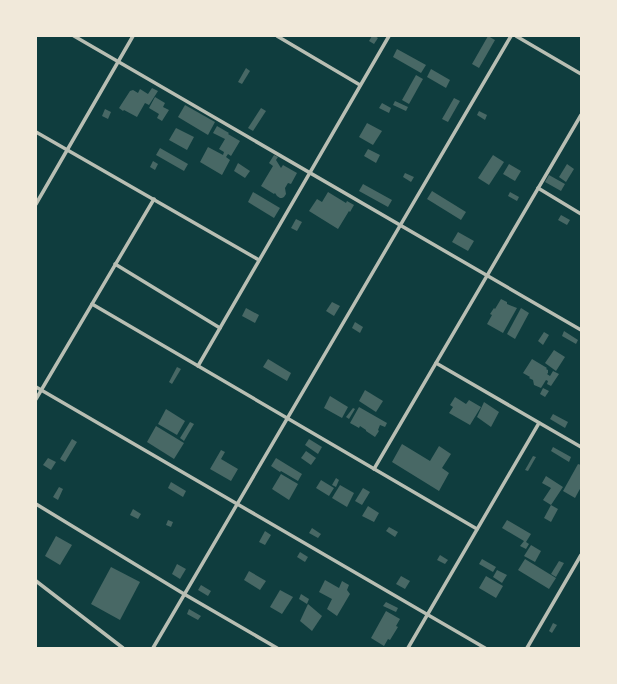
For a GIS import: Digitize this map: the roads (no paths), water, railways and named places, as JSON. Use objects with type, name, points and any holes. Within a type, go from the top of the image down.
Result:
[{"type":"street","points":[[74,36],[581,330]]},
{"type":"street","points":[[36,204],[133,36]]},
{"type":"street","points":[[277,36],[360,85]]},
{"type":"street","points":[[198,366],[388,36]]},
{"type":"street","points":[[153,648],[510,36]]},
{"type":"street","points":[[516,36],[581,74]]},
{"type":"street","points":[[374,469],[581,115]]},
{"type":"street","points":[[36,132],[259,260]]},
{"type":"street","points":[[538,188],[581,214]]},
{"type":"street","points":[[36,399],[154,199]]},
{"type":"street","points":[[115,264],[220,328]]},
{"type":"street","points":[[92,304],[477,529]]},
{"type":"street","points":[[436,363],[581,447]]},
{"type":"street","points":[[36,386],[485,648]]},
{"type":"street","points":[[408,648],[539,423]]},
{"type":"street","points":[[36,504],[184,594],[277,648]]},
{"type":"street","points":[[527,648],[581,555]]},
{"type":"street","points":[[36,581],[123,648]]}]
